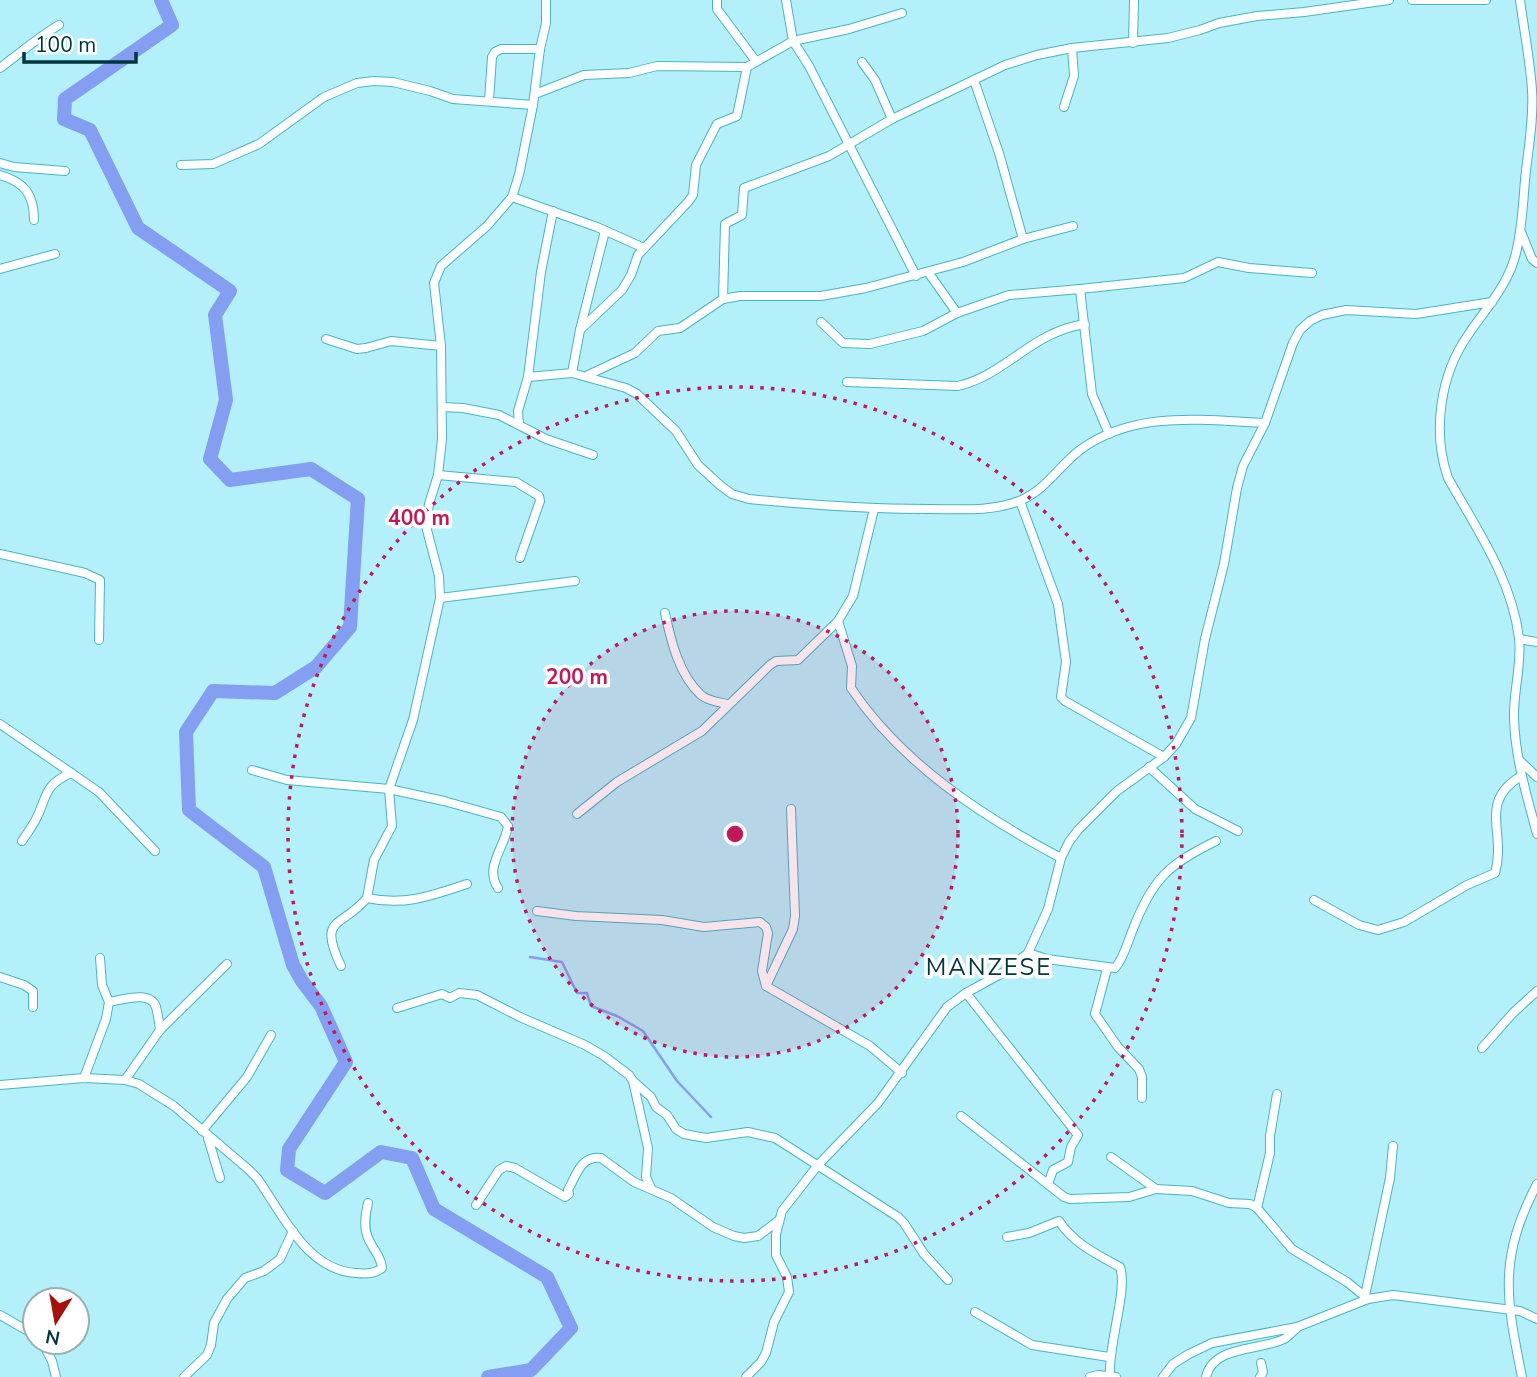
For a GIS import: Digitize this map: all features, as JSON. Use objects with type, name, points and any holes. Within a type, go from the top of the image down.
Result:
[{"type":"street","points":[[341,966],[331,942],[333,927],[367,898],[374,860],[392,826],[389,789],[413,720],[440,598],[439,576],[426,526],[426,516],[438,475],[442,439],[441,346],[434,283],[441,265],[494,219],[512,197],[535,94],[546,23],[546,0]]},
{"type":"street","points":[[717,0],[717,9],[755,60]]},
{"type":"street","points":[[786,0],[793,41],[809,66],[916,276]]},
{"type":"street","points":[[1132,43],[1134,0]]},
{"type":"street","points":[[723,299],[725,224],[743,215],[744,188],[828,156],[892,119],[1005,65],[1072,48],[1168,38],[1238,19],[1389,0]]},
{"type":"street","points":[[1412,0],[1486,0]]},
{"type":"street","points":[[1520,0],[1533,65],[1531,125],[1520,230],[1510,271],[1467,337],[1450,370],[1441,405],[1440,449],[1448,478],[1499,570],[1510,598],[1519,639],[1514,718],[1521,776],[1537,834]]},
{"type":"street","points":[[580,330],[622,290],[644,248],[693,195],[696,165],[717,124],[737,116],[747,67],[755,60],[793,41],[849,29],[902,13]]},
{"type":"street","points":[[0,68],[18,52],[29,47],[36,38],[59,25]]},
{"type":"street","points":[[1064,107],[1073,76],[1072,48]]},
{"type":"street","points":[[489,100],[492,57],[495,52],[501,49],[540,49]]},
{"type":"street","points":[[862,62],[875,80],[892,119]]},
{"type":"street","points":[[535,94],[584,75],[629,73],[657,66],[747,67]]},
{"type":"street","points":[[974,80],[999,153],[1023,239]]},
{"type":"street","points":[[181,165],[213,164],[259,144],[324,97],[357,83],[393,82],[430,90],[453,99],[533,105]]},
{"type":"street","points":[[0,163],[65,171]]},
{"type":"street","points":[[0,175],[16,181],[33,199],[34,220]]},
{"type":"street","points":[[512,197],[644,248]]},
{"type":"street","points":[[519,424],[518,411],[528,377],[541,272],[553,211]]},
{"type":"street","points":[[588,375],[635,353],[658,331],[680,328],[723,299],[740,296],[821,296],[916,276],[984,255],[1023,239],[1073,226]]},
{"type":"street","points":[[1520,230],[1532,259],[1537,263]]},
{"type":"street","points":[[572,373],[605,231]]},
{"type":"street","points":[[0,269],[55,254]]},
{"type":"street","points":[[821,322],[843,343],[862,345],[922,331],[957,313],[1009,295],[1184,278],[1218,262],[1249,268],[1312,273]]},
{"type":"street","points":[[928,272],[957,313]]},
{"type":"street","points":[[1080,289],[1092,394],[1109,434]]},
{"type":"street","points":[[746,1377],[761,1362],[774,1322],[789,1292],[787,1277],[776,1255],[778,1221],[782,1211],[818,1165],[878,1103],[947,1007],[1006,971],[1027,953],[1048,909],[1061,858],[1078,830],[1117,791],[1164,757],[1181,737],[1191,718],[1243,466],[1265,423],[1300,330],[1322,315],[1346,310],[1416,314],[1492,302]]},
{"type":"street","points":[[847,382],[958,386],[973,383],[1043,338],[1069,326],[1085,324]]},
{"type":"street","points":[[326,339],[357,349],[391,341],[441,346]]},
{"type":"street","points":[[528,377],[572,373],[588,375],[612,382],[637,394],[676,431],[698,465],[732,494],[749,499],[874,509],[971,509],[1020,501],[1039,490],[1079,451],[1109,434],[1144,422],[1176,420],[1265,423]]},
{"type":"street","points":[[442,407],[499,415],[546,439],[593,455]]},
{"type":"street","points":[[438,475],[516,482],[539,496],[540,501],[520,558]]},
{"type":"street","points":[[1020,501],[1058,604],[1066,662],[1061,697],[1164,757]]},
{"type":"street","points":[[577,814],[617,782],[702,731],[770,665],[776,661],[798,660],[838,621],[853,596],[874,509]]},
{"type":"street","points":[[0,554],[85,573],[100,580],[99,640]]},
{"type":"street","points":[[440,598],[575,581]]},
{"type":"street","points":[[665,613],[676,654],[701,695],[727,705]]},
{"type":"street","points":[[838,621],[852,666],[851,688],[904,752],[956,793],[1061,858]]},
{"type":"street","points":[[1519,639],[1537,642]]},
{"type":"street","points":[[0,724],[99,792],[155,851]]},
{"type":"street","points":[[1519,760],[1537,777]]},
{"type":"street","points":[[1149,767],[1195,809],[1238,831]]},
{"type":"street","points":[[252,770],[311,784],[389,789],[501,817],[509,826],[493,873],[493,880],[498,888]]},
{"type":"street","points":[[22,841],[35,820],[46,790],[57,779],[71,774]]},
{"type":"street","points":[[1314,900],[1359,925],[1378,930],[1405,922],[1467,885],[1495,873],[1499,839],[1495,807],[1504,787],[1521,776]]},
{"type":"street","points":[[766,986],[793,929],[795,916],[791,809]]},
{"type":"street","points":[[1027,953],[1048,959],[1115,968],[1141,909],[1159,878],[1183,858],[1216,841]]},
{"type":"street","points":[[367,898],[398,902],[426,897],[467,884]]},
{"type":"street","points":[[537,911],[587,917],[662,920],[704,927],[760,922],[768,933],[762,971],[766,986],[870,1046],[902,1073]]},
{"type":"street","points":[[85,1078],[106,1019],[109,1002],[102,985],[100,958]]},
{"type":"street","points":[[125,1080],[160,1030],[227,964]]},
{"type":"street","points":[[1107,969],[1095,1014],[1118,1047],[1139,1069],[1142,1077],[1142,1098]]},
{"type":"street","points":[[0,976],[33,991],[33,1007]]},
{"type":"street","points":[[1482,1048],[1537,991]]},
{"type":"street","points":[[397,1008],[442,994],[450,998],[459,993],[477,995],[604,1056],[629,1075],[632,1081],[648,1148],[646,1182],[653,1191]]},
{"type":"street","points":[[966,993],[1078,1135],[1071,1147],[1068,1162],[1053,1170],[1048,1184]]},
{"type":"street","points":[[109,1002],[143,997],[151,999],[156,1006],[160,1030]]},
{"type":"street","points":[[205,1134],[247,1077],[271,1035]]},
{"type":"street","points":[[0,1085],[85,1078],[125,1080],[139,1084],[157,1094],[257,1178],[293,1231],[317,1259],[331,1267],[353,1273],[379,1271],[382,1268],[380,1258],[366,1232],[368,1203]]},
{"type":"street","points":[[632,1081],[651,1097],[656,1107],[684,1134],[706,1138],[731,1133],[763,1134],[775,1138],[818,1165],[849,1188],[898,1217],[923,1254],[948,1280]]},
{"type":"street","points":[[1257,1208],[1268,1162],[1277,1094]]},
{"type":"street","points":[[961,1116],[1027,1170],[1070,1199],[1129,1197],[1156,1189],[1192,1191],[1257,1208],[1292,1249],[1367,1298]]},
{"type":"street","points":[[205,1134],[219,1178]]},
{"type":"street","points":[[1367,1298],[1390,1178],[1393,1146]]},
{"type":"street","points":[[476,1205],[499,1170],[506,1166],[516,1168],[565,1197],[569,1194],[568,1191],[583,1162],[596,1157],[634,1182],[671,1198],[713,1227],[734,1236],[758,1236],[778,1221]]},
{"type":"street","points":[[1111,1157],[1156,1189]]},
{"type":"street","points":[[1522,1377],[1509,1310],[1507,1282],[1521,1215],[1537,1184]]},
{"type":"street","points":[[1007,1237],[1029,1233],[1059,1222],[1090,1251],[1120,1267],[1122,1273],[1119,1299],[1109,1357],[1113,1376],[1090,1377]]},
{"type":"street","points":[[184,1377],[207,1354],[214,1323],[227,1299],[245,1278],[264,1272],[280,1259],[293,1231]]},
{"type":"street","points":[[1163,1377],[1173,1364],[1212,1343],[1297,1327],[1367,1298],[1393,1295],[1520,1311],[1537,1319]]},
{"type":"street","points":[[975,1312],[1032,1345],[1109,1357]]},
{"type":"street","points":[[0,1315],[21,1327]]},
{"type":"street","points":[[1206,1377],[1209,1367],[1216,1360],[1284,1339],[1297,1327]]},
{"type":"street","points":[[50,1356],[56,1377]]},
{"type":"street","points":[[1260,1377],[1263,1372],[1261,1363]]},
{"type":"waterway","points":[[161,0],[172,25],[65,99],[64,119],[90,130],[138,228],[230,291],[215,315],[226,400],[210,459],[230,480],[311,469],[358,499],[350,627],[316,667],[275,693],[213,691],[186,732],[189,810],[264,867],[293,965],[321,1006],[346,1062],[289,1149],[287,1170],[325,1193],[381,1152],[412,1158],[434,1209],[547,1277],[571,1328],[531,1370],[488,1377]]},
{"type":"waterway","points":[[530,957],[562,962],[577,993],[587,993],[591,1006],[617,1016],[643,1031],[677,1081],[711,1117]]},
{"type":"district","name":"MANZESE","points":[[989,967]]}]
